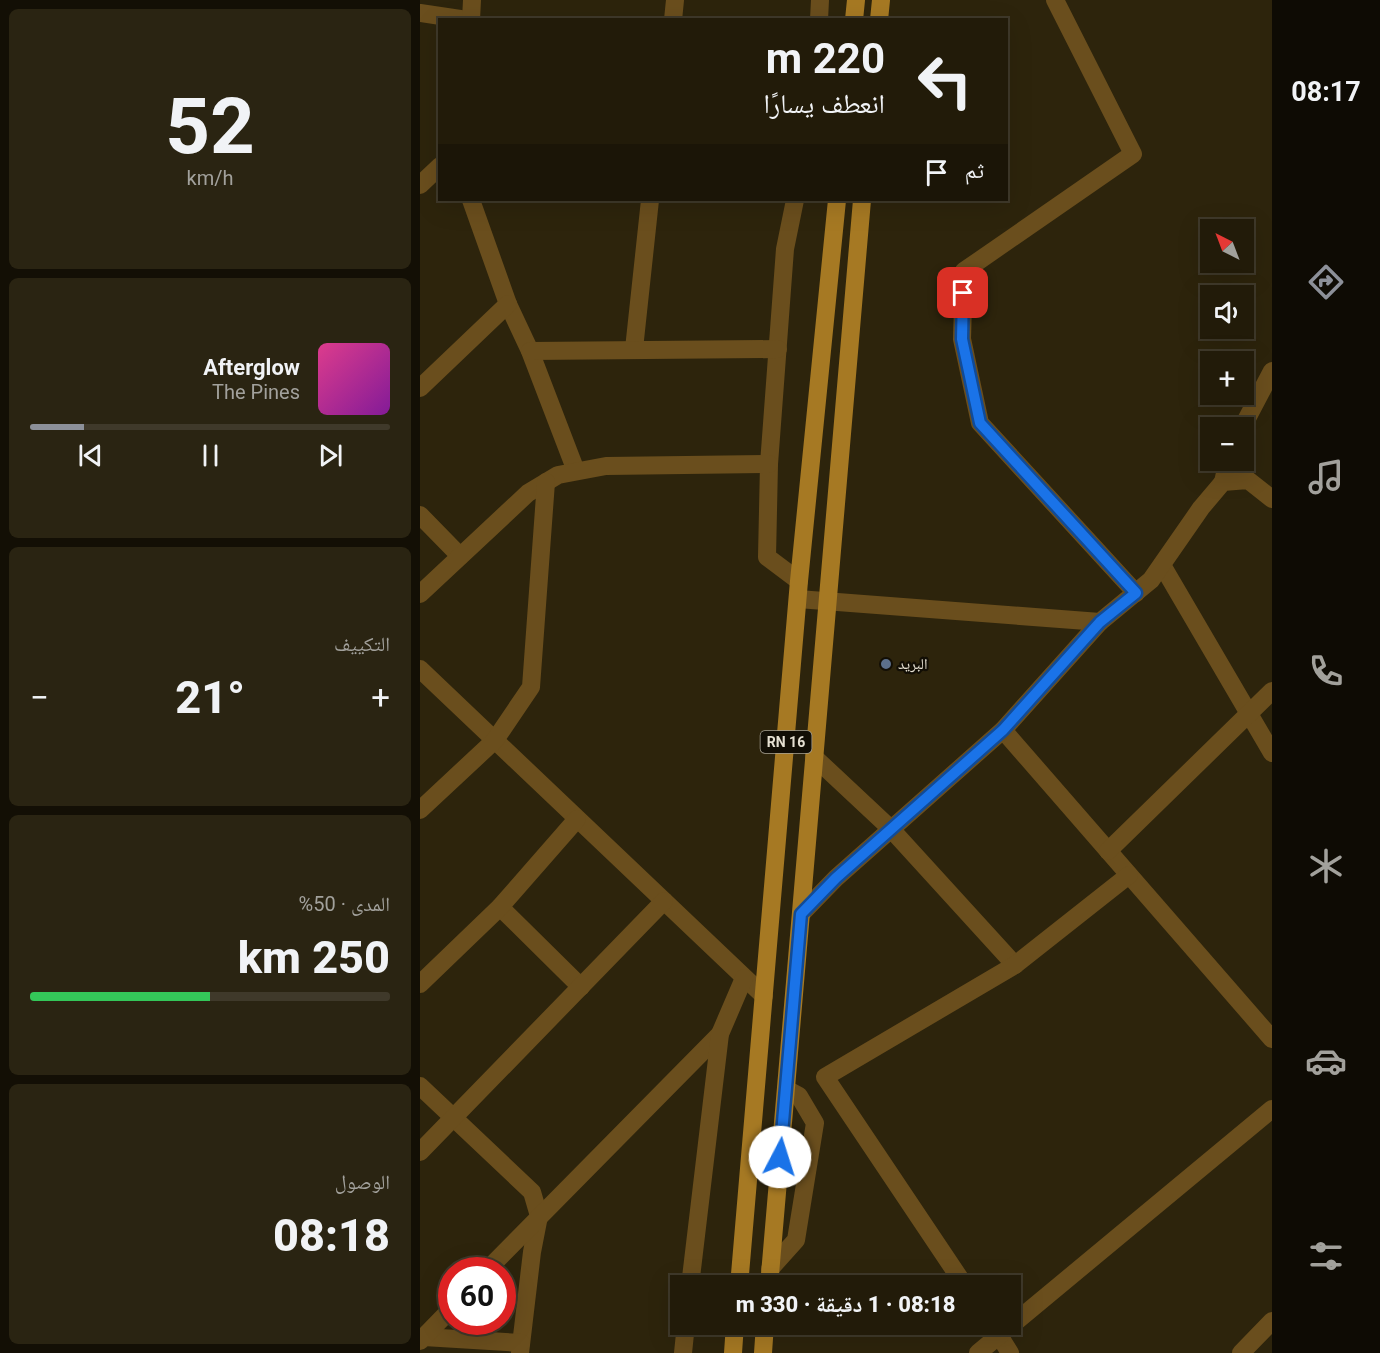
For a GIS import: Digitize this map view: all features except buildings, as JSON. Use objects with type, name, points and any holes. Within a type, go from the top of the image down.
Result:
[{"type":"main road","points":[[854,18],[856,0]]},
{"type":"main road","points":[[879,18],[881,0]]},
{"type":"main road","name":"RN 16","points":[[740,1275],[798,590],[837,201]]},
{"type":"main road","name":"RN 16","points":[[769,1275],[792,1093],[801,914],[862,201]]},
{"type":"main road","points":[[733,1353],[734,1335]]},
{"type":"main road","points":[[763,1353],[764,1335]]},
{"type":"street","points":[[469,18],[472,0]]},
{"type":"street","points":[[673,18],[675,0]]},
{"type":"street","points":[[819,18],[820,0]]},
{"type":"street","points":[[1055,0],[1134,153],[964,271],[962,339],[980,423],[1136,593]]},
{"type":"street","points":[[420,14],[453,18]]},
{"type":"street","points":[[420,185],[438,168]]},
{"type":"street","points":[[471,201],[508,304],[530,351],[576,471]]},
{"type":"street","points":[[634,349],[650,201]]},
{"type":"street","points":[[795,201],[785,249],[770,464],[767,557],[798,590],[827,602],[1100,622]]},
{"type":"street","points":[[420,388],[508,304]]},
{"type":"street","points":[[530,351],[778,349]]},
{"type":"street","points":[[1248,417],[1272,371]]},
{"type":"street","points":[[420,594],[528,493],[558,475],[606,466],[770,464]]},
{"type":"street","points":[[801,914],[836,878],[1003,730],[1100,622],[1151,580],[1223,482],[1226,471]]},
{"type":"street","points":[[1223,482],[1248,480],[1272,499]]},
{"type":"street","points":[[420,810],[495,740],[531,687],[546,482]]},
{"type":"street","points":[[420,515],[460,556]]},
{"type":"street","points":[[1162,565],[1272,753]]},
{"type":"street","points":[[420,669],[764,996]]},
{"type":"street","points":[[1108,851],[1272,691]]},
{"type":"street","points":[[1003,730],[1271,1035]]},
{"type":"street","points":[[814,757],[891,829],[1015,964]]},
{"type":"street","points":[[420,984],[500,907],[577,819]]},
{"type":"street","points":[[770,1275],[796,1240],[815,1123],[792,1093],[825,1077],[1015,964],[1129,875]]},
{"type":"street","points":[[420,1152],[664,901]]},
{"type":"street","points":[[500,907],[581,987]]},
{"type":"street","points":[[691,1275],[720,1034],[744,978]]},
{"type":"street","points":[[500,1257],[720,1034]]},
{"type":"street","points":[[825,1077],[958,1275]]},
{"type":"street","points":[[420,1086],[532,1192],[539,1216],[520,1348],[422,1339]]},
{"type":"street","points":[[1021,1309],[1272,1109]]},
{"type":"street","points":[[1241,1353],[1272,1321]]},
{"type":"street","points":[[422,1339],[438,1322]]},
{"type":"street","points":[[682,1353],[684,1335]]},
{"type":"street","points":[[978,1353],[991,1335]]},
{"type":"street","points":[[998,1335],[1010,1353]]},
{"type":"place","name":"البريد","points":[[886,664]]},
{"type":"route","points":[[780,1157],[801,914],[836,878],[1003,730],[1100,622],[1136,593],[980,423],[962,339],[963,293]]}]
